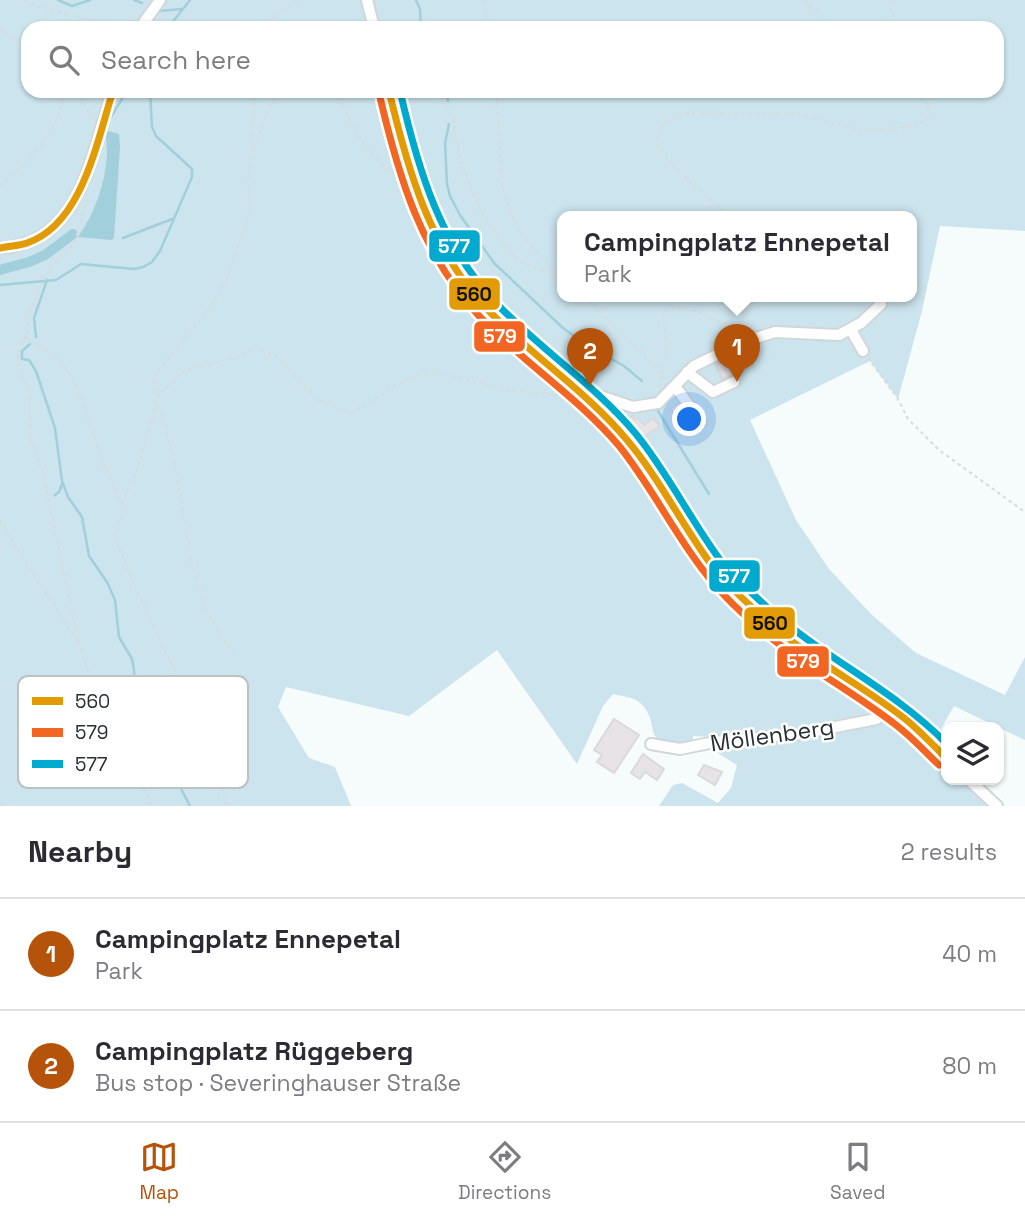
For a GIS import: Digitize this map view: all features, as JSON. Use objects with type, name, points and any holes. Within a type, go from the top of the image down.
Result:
[{"type":"street","points":[[145,21],[160,0]]},
{"type":"street","points":[[367,0],[372,21]]},
{"type":"street","points":[[0,250],[39,238],[66,213],[89,172],[111,98]]},
{"type":"street","points":[[391,98],[410,176],[436,240],[467,286],[489,311],[585,395],[628,440],[711,565],[733,588],[786,638],[891,709],[941,753]]},
{"type":"street","points":[[585,395],[603,397],[633,407],[648,405],[661,401],[694,366],[715,355],[775,332],[831,335],[851,330],[881,304]]},
{"type":"street","points":[[851,330],[863,351]]},
{"type":"street","points":[[687,372],[713,392],[734,382]]},
{"type":"street","points":[[675,386],[701,422]]},
{"type":"street","name":"Möllenberg","points":[[651,744],[680,749],[715,742],[800,734],[876,719],[891,709]]},
{"type":"street","points":[[975,785],[997,806]]},
{"type":"path","points":[[24,0],[70,16],[96,21]]},
{"type":"path","points":[[270,21],[297,0]]},
{"type":"path","points":[[484,0],[486,21]]},
{"type":"path","points":[[805,0],[826,21]]},
{"type":"path","points":[[890,0],[894,21]]},
{"type":"path","points":[[0,30],[21,42]]},
{"type":"path","points":[[0,185],[35,153],[55,123],[64,98]]},
{"type":"path","points":[[81,98],[99,132]]},
{"type":"path","points":[[158,397],[153,389],[156,374],[208,310],[225,283],[250,212],[248,175],[255,98]]},
{"type":"path","points":[[251,154],[273,98]]},
{"type":"path","points":[[341,98],[349,121],[379,162],[397,175],[410,176]]},
{"type":"path","points":[[439,98],[453,120],[460,161],[481,211],[495,233],[520,262],[557,275]]},
{"type":"path","points":[[496,98],[502,184],[506,199],[523,239],[557,272]]},
{"type":"path","points":[[723,211],[676,169],[658,147],[658,132],[665,122],[680,116],[715,111],[746,115],[788,113],[865,130],[916,126],[928,117],[928,103],[921,98]]},
{"type":"path","points":[[88,194],[74,243],[47,273],[40,287],[18,355],[30,395],[30,438],[42,471],[79,643],[90,676]]},
{"type":"path","points":[[589,302],[662,373]]},
{"type":"path","points":[[648,405],[662,381],[667,352],[663,314],[677,305],[729,325],[740,323],[746,316],[750,302]]},
{"type":"path","points":[[26,337],[56,357],[79,391],[102,460],[122,504],[123,513],[114,534],[132,581],[177,676]]},
{"type":"path","points":[[122,504],[138,467],[158,397],[183,371],[237,357],[256,349],[276,356],[318,400],[350,413],[417,374],[438,373],[507,389],[549,395],[585,395]]},
{"type":"path","points":[[863,351],[898,399],[908,419],[939,450],[1025,512]]},
{"type":"path","points":[[156,404],[168,439],[197,580],[220,639],[236,655]]},
{"type":"path","points":[[0,520],[79,643]]},
{"type":"path","points":[[143,788],[153,806]]},
{"type":"path","points":[[222,788],[226,806]]},
{"type":"shaded area","points":[[0,0],[1025,0],[1025,231],[940,226],[922,311],[898,399],[870,361],[750,420],[796,520],[829,569],[871,614],[916,653],[1005,695],[1025,657],[1025,740],[1004,730],[1004,722],[987,722],[954,706],[945,722],[941,722],[941,729],[934,741],[792,638],[713,561],[658,473],[601,404],[623,442],[744,604],[894,716],[941,758],[941,785],[970,785],[992,806],[659,806],[673,785],[682,783],[718,803],[731,788],[737,765],[716,752],[713,737],[693,736],[693,743],[663,742],[654,733],[650,718],[639,702],[613,694],[603,706],[577,764],[497,650],[409,716],[286,687],[278,707],[309,758],[335,767],[351,806],[0,806]]},
{"type":"water","points":[[108,131],[119,134],[120,146],[114,238],[78,237],[94,208],[101,187],[106,166]]},
{"type":"building","points":[[726,359],[732,375],[722,379],[716,364]]},
{"type":"building","points":[[678,404],[695,432],[685,437],[670,408]]},
{"type":"building","points":[[632,416],[644,425],[653,418],[660,426],[644,437],[626,421]]},
{"type":"building","points":[[614,719],[639,735],[614,773],[597,762],[602,755],[594,750]]},
{"type":"building","points":[[643,754],[664,769],[657,780],[645,772],[640,779],[631,773]]},
{"type":"building","points":[[704,765],[722,772],[715,785],[698,775]]},
{"type":"waterway","points":[[58,0],[72,6],[90,0]]},
{"type":"waterway","points":[[134,0],[142,3]]},
{"type":"waterway","points":[[174,21],[190,0]]},
{"type":"waterway","points":[[416,0],[421,21]]},
{"type":"waterway","points":[[160,11],[181,9]]},
{"type":"waterway","points":[[109,120],[122,98]]},
{"type":"waterway","points":[[0,285],[56,280],[81,264],[134,269],[152,262],[160,251],[192,177],[192,169],[156,136],[152,127],[150,98]]},
{"type":"waterway","points":[[449,124],[445,143],[450,196],[494,263],[563,328],[624,366],[642,381]]},
{"type":"waterway","points":[[123,238],[172,219]]},
{"type":"waterway","points":[[0,270],[45,255],[73,234]]},
{"type":"waterway","points":[[36,337],[34,318],[47,280]]},
{"type":"waterway","points":[[30,344],[22,351],[22,359],[29,360],[36,371],[55,428],[62,481],[68,497],[82,517],[89,556],[107,582],[115,600],[119,637],[132,659],[134,676]]},
{"type":"waterway","points":[[658,411],[709,494]]},
{"type":"waterway","points":[[55,495],[62,484]]},
{"type":"waterway","points":[[181,788],[190,806]]},
{"type":"transit line","name":"560","points":[[0,248],[27,243],[46,233],[62,218],[75,199],[94,156],[111,98]]},
{"type":"transit line","name":"579","points":[[380,98],[394,154],[414,212],[442,267],[480,317],[587,412],[620,447],[692,555],[729,600],[774,641],[896,725],[939,765]]},
{"type":"transit line","name":"560","points":[[391,98],[413,179],[436,235],[468,286],[488,310],[594,405],[627,440],[710,563],[736,593],[782,634],[904,718],[941,753]]},
{"type":"transit line","name":"577","points":[[402,98],[434,205],[460,257],[477,281],[514,321],[603,399],[636,434],[718,557],[743,585],[792,628],[904,707],[941,738]]},
{"type":"place","name":"Campingplatz Ennepetal","points":[[737,382]]},
{"type":"place","name":"Campingplatz Rüggeberg","points":[[590,386]]}]
